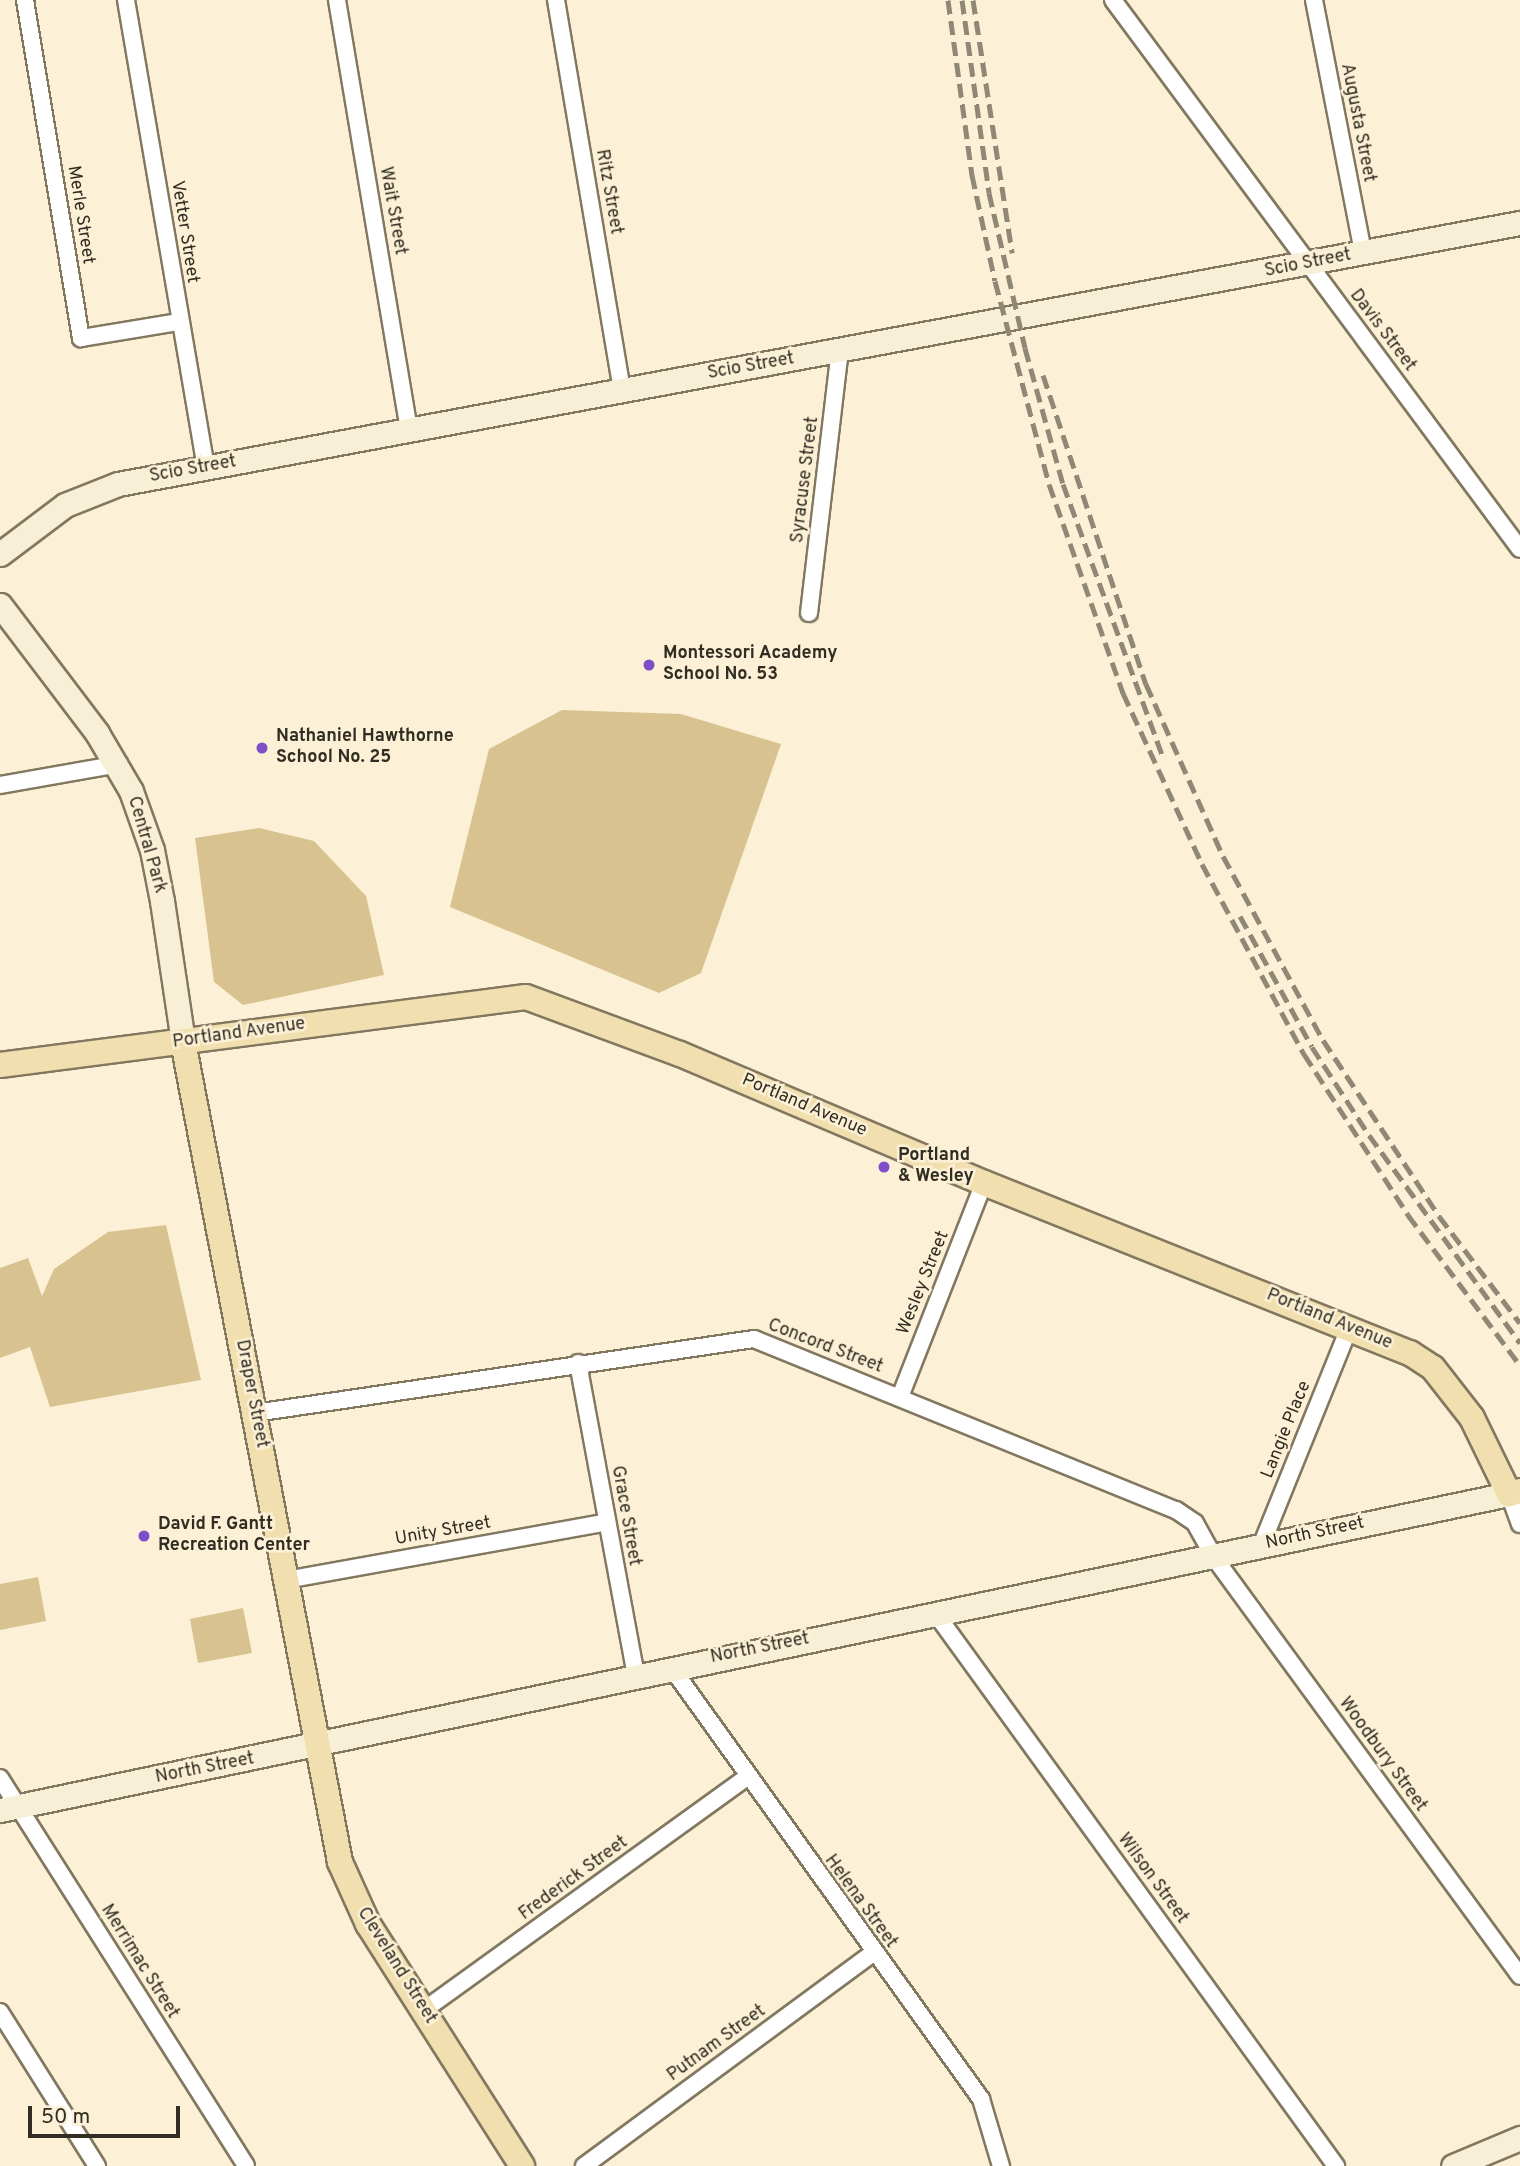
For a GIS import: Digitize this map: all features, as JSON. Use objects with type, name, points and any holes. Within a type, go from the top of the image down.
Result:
[{"type":"main road","name":"Portland Avenue","points":[[0,1065],[526,997],[680,1054],[984,1183],[1349,1328],[1433,1368],[1483,1437],[1514,1492]]},
{"type":"main road","name":"Draper Street","points":[[183,1042],[316,1746]]},
{"type":"main road","name":"Cleveland Street","points":[[316,1746],[338,1854],[352,1893],[522,2166]]},
{"type":"street","name":"Merle Street","points":[[25,0],[81,338],[179,322]]},
{"type":"street","name":"Vetter Street","points":[[126,0],[206,469]]},
{"type":"street","name":"Wait Street","points":[[337,0],[409,428]]},
{"type":"street","name":"Ritz Street","points":[[556,0],[622,391]]},
{"type":"street","name":"Davis Street","points":[[1113,0],[1520,549]]},
{"type":"street","name":"Augusta Street","points":[[1314,0],[1363,253]]},
{"type":"street","name":"Scio Street","points":[[0,554],[65,505],[92,491],[409,428],[841,351],[1520,223]]},
{"type":"street","name":"Syracuse Street","points":[[809,613],[841,351]]},
{"type":"street","name":"Central Park","points":[[0,605],[118,764],[152,850],[183,1042]]},
{"type":"street","points":[[0,785],[118,764]]},
{"type":"street","name":"Wesley Street","points":[[900,1397],[984,1183]]},
{"type":"street","name":"Langie Place","points":[[1261,1546],[1349,1328]]},
{"type":"street","name":"Concord Street","points":[[255,1413],[754,1339],[1177,1510],[1195,1523],[1213,1556]]},
{"type":"street","name":"Grace Street","points":[[578,1363],[636,1675]]},
{"type":"street","points":[[1514,1492],[1520,1524]]},
{"type":"street","name":"North Street","points":[[9,1808],[316,1746],[671,1667],[1514,1492]]},
{"type":"street","name":"Unity Street","points":[[286,1580],[607,1522]]},
{"type":"street","name":"Woodbury Street","points":[[1213,1556],[1520,1976]]},
{"type":"street","name":"Wilson Street","points":[[936,1614],[1336,2166]]},
{"type":"street","name":"Helena Street","points":[[671,1667],[873,1953],[981,2099],[1001,2166]]},
{"type":"street","name":"Frederick Street","points":[[424,2010],[747,1777]]},
{"type":"street","name":"Merrimac Street","points":[[0,1778],[9,1808],[246,2166]]},
{"type":"street","name":"Putnam Street","points":[[584,2166],[873,1953]]},
{"type":"street","points":[[0,2012],[97,2166]]},
{"type":"street","points":[[1453,2166],[1520,2138]]},
{"type":"shaded area","points":[[562,710],[681,714],[781,744],[701,973],[659,993],[450,907],[489,749]]},
{"type":"shaded area","points":[[259,828],[314,841],[366,896],[384,975],[243,1005],[214,982],[195,838]]},
{"type":"shaded area","points":[[166,1225],[201,1380],[50,1407],[30,1347],[0,1358],[0,1268],[28,1258],[42,1296],[54,1269],[108,1232]]},
{"type":"shaded area","points":[[38,1577],[46,1621],[0,1630],[0,1584]]},
{"type":"shaded area","points":[[243,1608],[252,1653],[198,1663],[190,1619]]},
{"type":"railway","points":[[948,0],[972,175],[995,281],[1049,484],[1123,693],[1202,864],[1304,1054],[1408,1215],[1520,1365]]},
{"type":"railway","points":[[962,0],[989,193],[1025,348],[1063,484],[1163,758]]},
{"type":"railway","points":[[973,0],[1012,253]]},
{"type":"railway","points":[[1043,375],[1146,684],[1223,856],[1323,1040],[1439,1216],[1520,1323]]},
{"type":"railway","points":[[1240,916],[1312,1047],[1369,1135],[1520,1343]]},
{"type":"place","name":"Montessori Academy School No. 53","points":[[649,665]]},
{"type":"place","name":"Nathaniel Hawthorne School No. 25","points":[[262,748]]},
{"type":"place","name":"Portland & Wesley","points":[[884,1167]]},
{"type":"place","name":"David F. Gantt Recreation Center","points":[[144,1536]]}]
